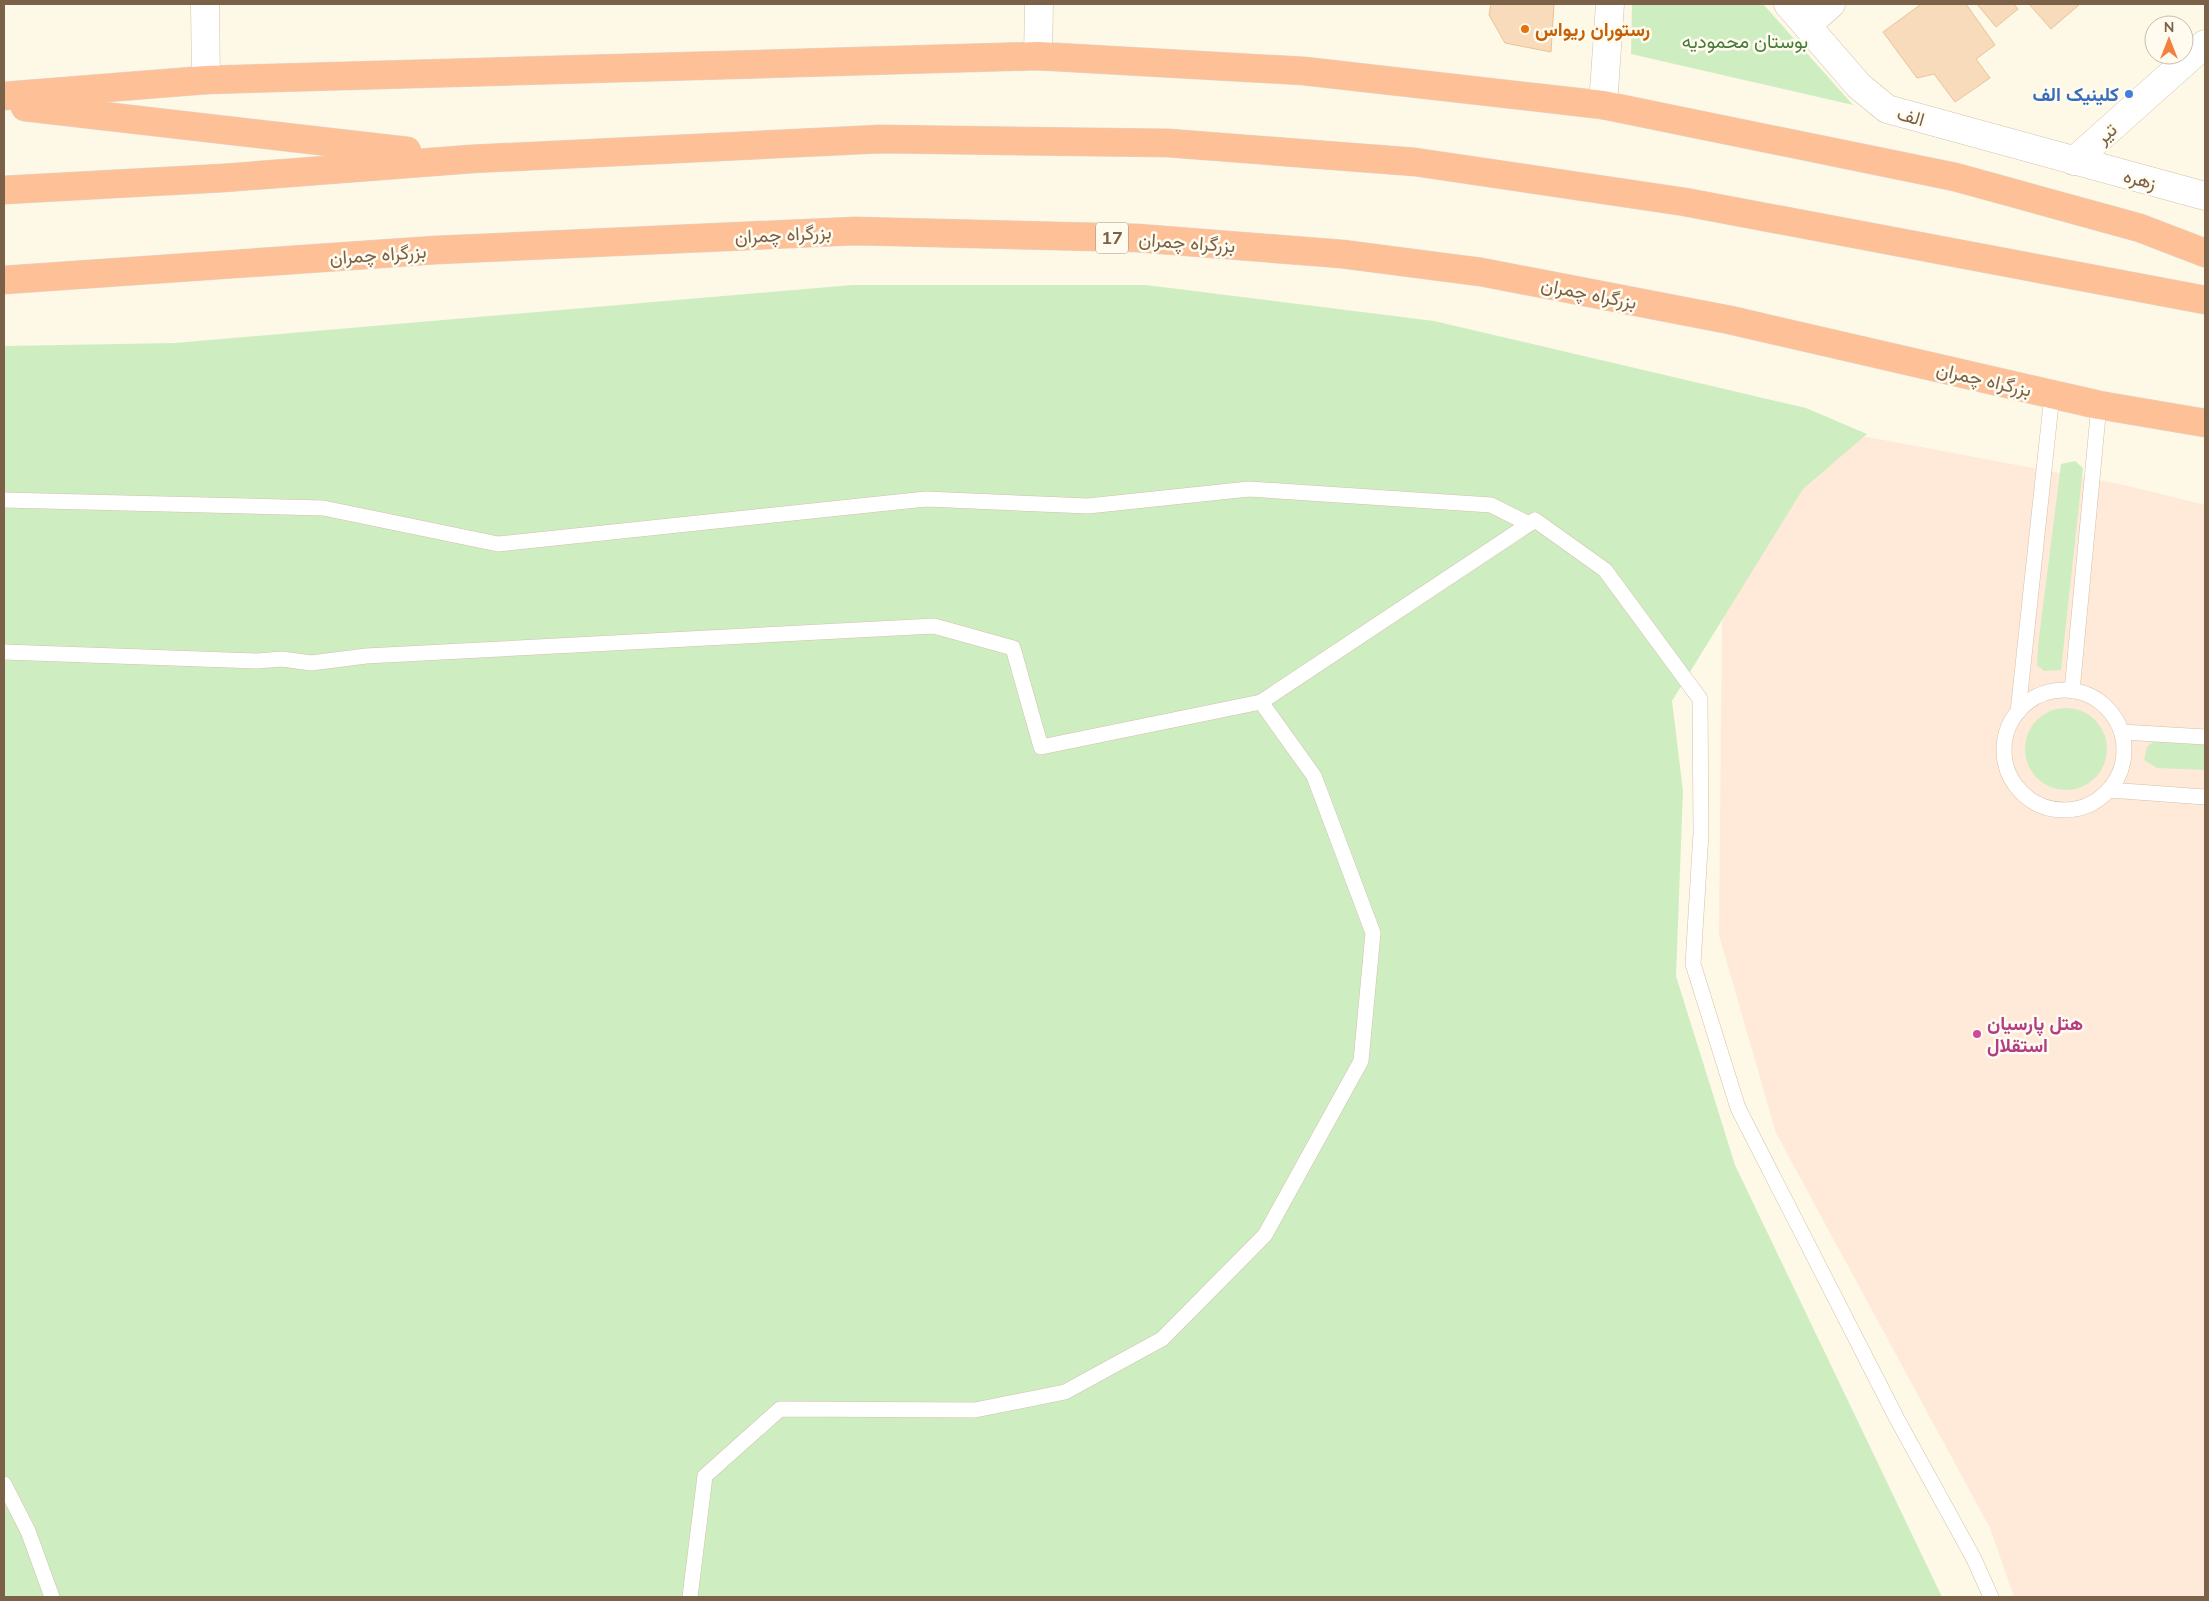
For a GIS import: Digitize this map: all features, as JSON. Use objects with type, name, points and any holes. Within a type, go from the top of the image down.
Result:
[{"type":"highway","points":[[4,96],[206,80],[1038,56],[1304,71],[1603,105],[1954,177],[2140,228],[2205,253]]},
{"type":"highway","points":[[4,105],[471,159]]},
{"type":"highway","points":[[4,190],[223,178],[471,159],[881,140],[1168,143],[1395,161],[1685,202],[2205,300]]},
{"type":"highway","name":"بزرگراه چمران","points":[[4,280],[436,250],[855,231],[1137,238],[1342,254],[1481,272],[1730,320],[2052,395],[2205,423]]},
{"type":"street","points":[[206,4],[206,80]]},
{"type":"street","points":[[1038,56],[1039,4]]},
{"type":"street","points":[[1603,105],[1610,4]]},
{"type":"street","name":"الف","points":[[1788,4],[1859,86],[1887,109],[2074,161]]},
{"type":"street","points":[[1807,25],[1831,4]]},
{"type":"street","name":"تیر","points":[[2074,161],[2205,44]]},
{"type":"street","name":"زهره","points":[[2074,161],[2205,196]]},
{"type":"lane","points":[[2018,712],[2052,395]]},
{"type":"lane","points":[[2072,690],[2100,404]]},
{"type":"lane","points":[[4,500],[323,508],[498,544],[926,499],[1088,506],[1249,488],[1492,505],[1529,524]]},
{"type":"lane","points":[[4,652],[257,662],[282,659],[311,663],[366,656],[934,626],[1013,648],[1041,747],[1261,702],[1535,520],[1605,570],[1700,699],[1701,833],[1693,964],[1738,1108],[1897,1420],[1974,1559],[1991,1597]]},
{"type":"lane","points":[[2072,690],[2088,695],[2103,704],[2114,717],[2122,732],[2124,752],[2120,773],[2109,790],[2093,803],[2073,810],[2053,809],[2033,802],[2017,788],[2007,770],[2004,750],[2007,730],[2018,712],[2033,699],[2052,691],[2072,690]]},
{"type":"lane","points":[[690,1597],[705,1476],[780,1409],[975,1410],[1065,1392],[1162,1339],[1265,1235],[1361,1061],[1373,933],[1314,776],[1261,702]]},
{"type":"lane","points":[[2122,732],[2205,736]]},
{"type":"lane","points":[[2109,790],[2205,797]]},
{"type":"lane","points":[[4,1484],[28,1531],[52,1597]]},
{"type":"shaded area","name":"هتل پارسیان استقلال","points":[[1724,410],[2124,485],[2205,505],[2205,1597],[2014,1597],[1990,1528],[1776,1133],[1719,935]]},
{"type":"green space","name":"بوستان محمودیه","points":[[1632,4],[1763,4],[1853,105],[1631,54]]},
{"type":"green space","points":[[852,285],[1146,285],[1434,321],[1806,408],[1867,434],[1803,489],[1672,701],[1683,791],[1676,976],[1735,1165],[1942,1597],[4,1597],[4,346],[175,343]]},
{"type":"green space","points":[[2075,461],[2083,468],[2061,670],[2044,671],[2037,665],[2038,646],[2061,464]]},
{"type":"green space","points":[[2058,708],[2074,708],[2089,715],[2100,726],[2107,741],[2104,765],[2095,778],[2074,790],[2058,790],[2043,783],[2032,772],[2025,757],[2025,741],[2032,726],[2043,715]]},
{"type":"green space","points":[[2156,739],[2205,744],[2205,770],[2157,768],[2144,760],[2147,747]]},
{"type":"building","name":"رستوران ریواس","points":[[1491,4],[1554,4],[1551,52],[1505,43],[1489,15]]},
{"type":"building","points":[[1919,4],[1966,4],[1995,45],[1976,59],[1990,78],[1955,102],[1934,74],[1917,78],[1883,32]]},
{"type":"building","points":[[1977,4],[2014,4],[2018,9],[1996,27]]},
{"type":"building","points":[[2029,4],[2080,4],[2051,29]]},
{"type":"place","name":"رستوران ریواس","points":[[1525,29]]},
{"type":"place","name":"کلینیک الف","points":[[2129,94]]},
{"type":"place","name":"هتل پارسیان استقلال","points":[[1977,1034]]}]
